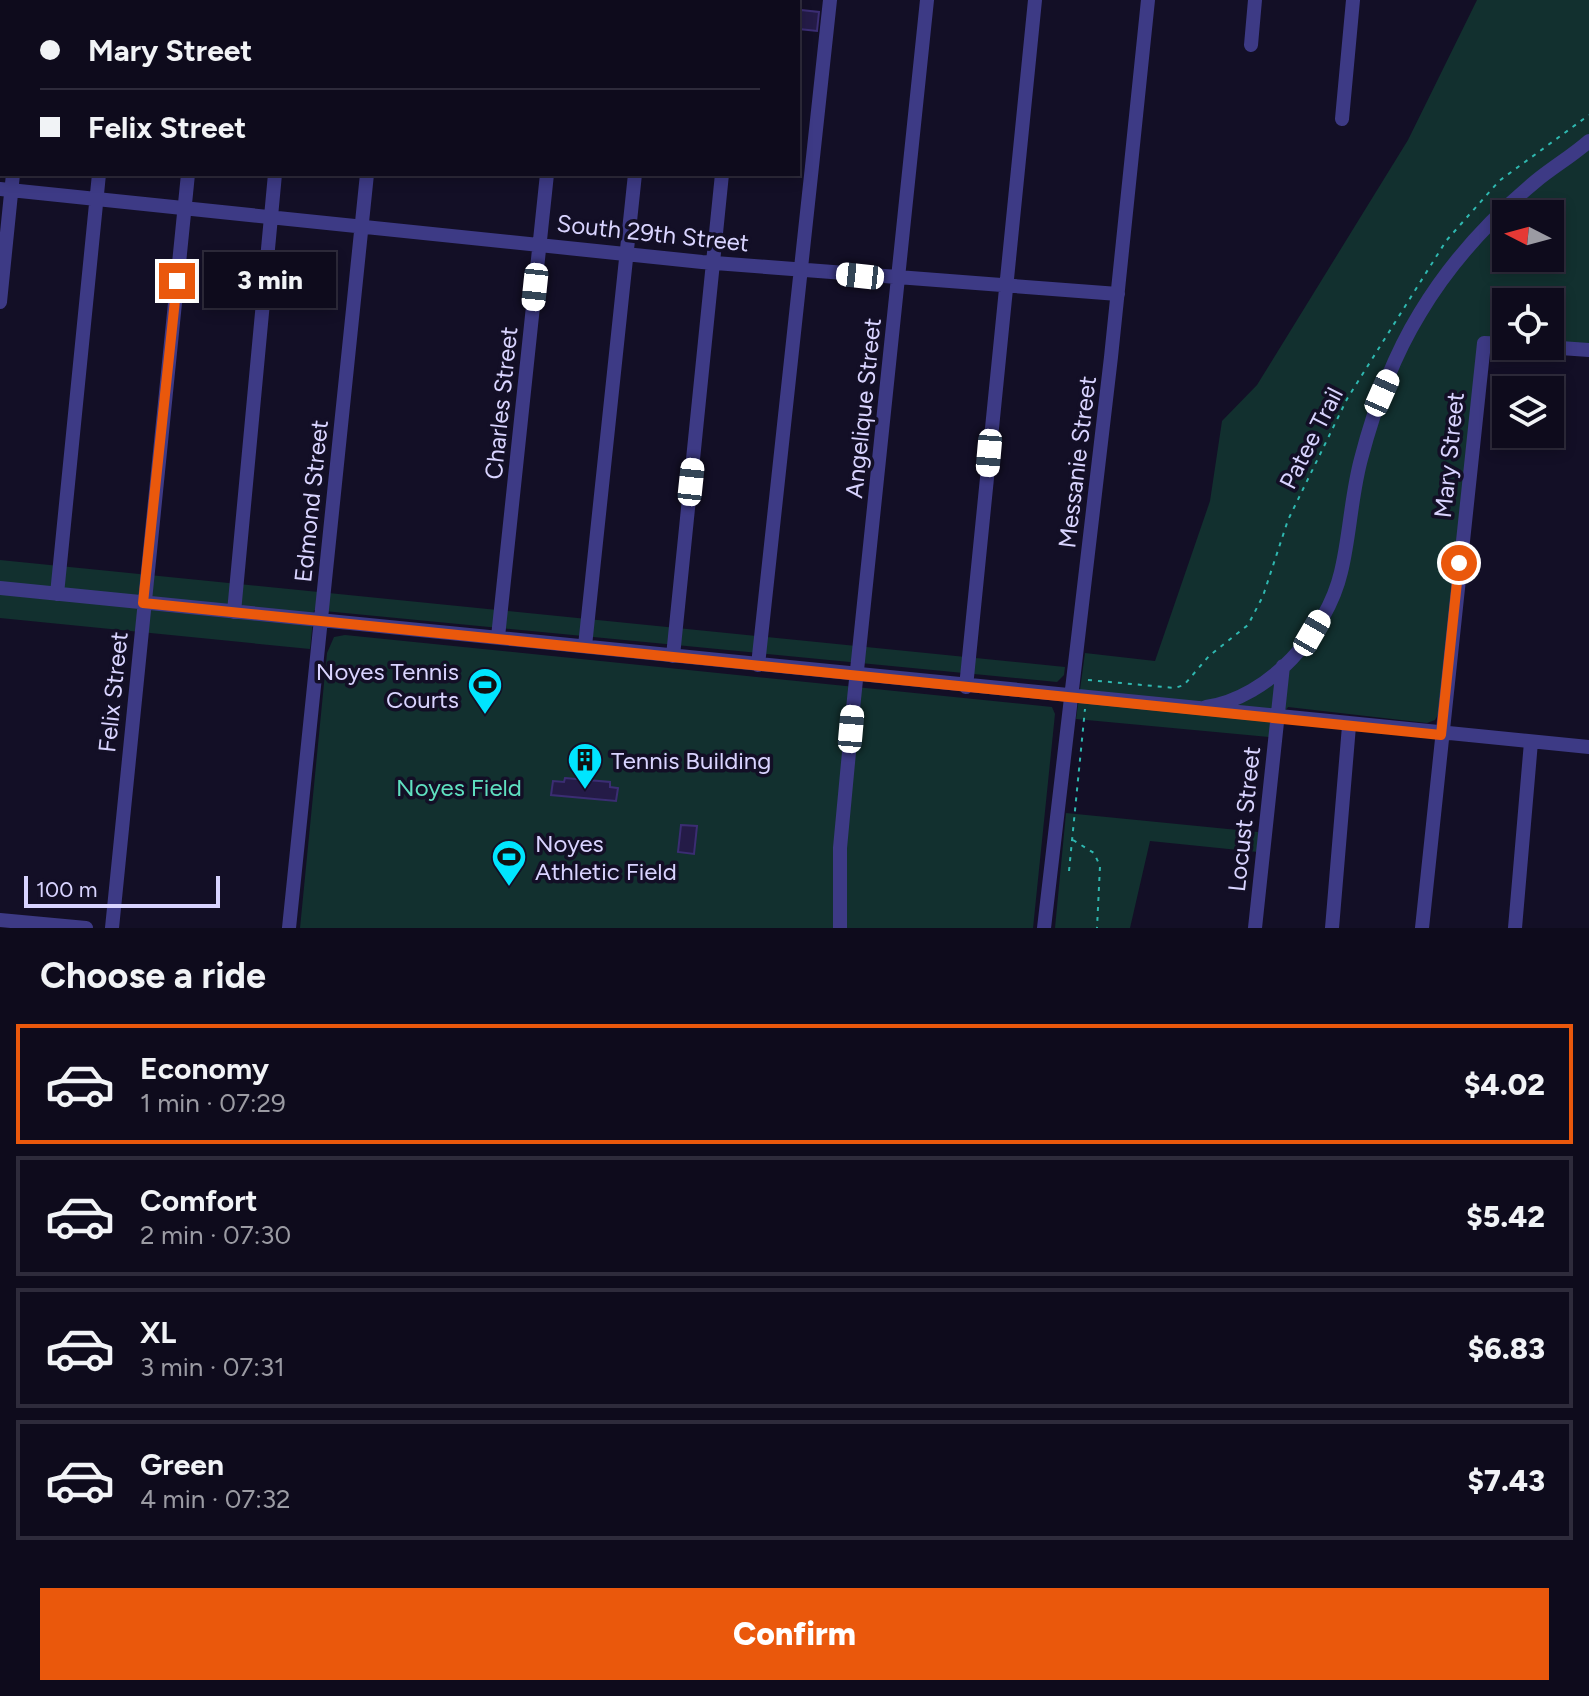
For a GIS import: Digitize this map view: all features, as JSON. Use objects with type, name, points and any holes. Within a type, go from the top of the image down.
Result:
[{"type":"street","points":[[758,665],[830,0]]},
{"type":"street","name":"Angelique Street","points":[[840,928],[840,848],[856,677],[927,0]]},
{"type":"street","points":[[966,687],[1035,0]]},
{"type":"street","name":"Messanie Street","points":[[1044,928],[1118,294],[1148,0]]},
{"type":"street","points":[[1251,45],[1255,0]]},
{"type":"street","points":[[1342,119],[1353,0]]},
{"type":"street","points":[[1189,709],[1217,705],[1247,691],[1283,666],[1312,633],[1341,575],[1360,460],[1382,393],[1419,314],[1450,268],[1501,211],[1589,141]]},
{"type":"street","points":[[57,594],[99,176]]},
{"type":"street","name":"Felix Street","points":[[112,928],[188,176]]},
{"type":"street","points":[[234,612],[275,176]]},
{"type":"street","name":"Edmond Street","points":[[289,928],[367,176]]},
{"type":"street","name":"Charles Street","points":[[498,637],[547,176]]},
{"type":"street","points":[[585,646],[635,176]]},
{"type":"street","points":[[673,656],[722,176]]},
{"type":"street","points":[[0,302],[6,190]]},
{"type":"street","name":"South 29th Street","points":[[6,190],[185,206],[625,254],[898,279],[1118,294]]},
{"type":"street","name":"Mary Street","points":[[1422,928],[1484,343],[1492,343]]},
{"type":"street","points":[[1564,348],[1588,349]]},
{"type":"street","points":[[0,588],[585,646],[856,677],[1589,747]]},
{"type":"street","name":"Locust Street","points":[[1255,928],[1283,666]]},
{"type":"street","points":[[1332,928],[1349,726]]},
{"type":"street","points":[[1515,928],[1531,742]]},
{"type":"street","points":[[0,920],[27,925],[86,928]]},
{"type":"path","name":"Patee Trail","points":[[1074,673],[1087,675],[1088,680],[1175,688],[1184,685],[1209,656],[1248,625],[1263,596],[1288,520],[1340,413],[1446,241],[1499,181],[1589,115]]},
{"type":"path","points":[[1069,871],[1088,680]]},
{"type":"path","points":[[1072,839],[1094,853],[1100,866],[1097,928]]},
{"type":"path","points":[[1071,856],[1082,847]]},
{"type":"green space","points":[[1477,0],[1589,0],[1589,344],[1564,342],[1564,288],[1492,288],[1492,338],[1488,338],[1439,713],[1435,720],[1427,723],[1288,707],[1269,737],[1076,719],[1085,653],[1155,661],[1210,501],[1222,421],[1257,385],[1408,140]]},
{"type":"green space","points":[[0,560],[1065,667],[1064,675],[1057,682],[314,610],[310,649],[0,618]]},
{"type":"green space","name":"Noyes Field","points":[[345,635],[1052,707],[1055,714],[1033,928],[300,928],[327,653],[334,637]]},
{"type":"green space","points":[[1066,813],[1258,832],[1258,852],[1150,841],[1130,928],[1055,928]]},
{"type":"building","points":[[801,10],[819,12],[817,31],[800,29]]},
{"type":"building","name":"Tennis Building","points":[[565,778],[610,782],[610,787],[618,788],[616,801],[551,795],[553,781],[564,782]]},
{"type":"building","points":[[681,825],[697,826],[694,854],[678,852]]},
{"type":"place","name":"Noyes Tennis Courts","points":[[485,716]]},
{"type":"place","name":"Tennis Building","points":[[585,791]]},
{"type":"place","name":"Noyes Athletic Field","points":[[509,888]]},
{"type":"route","points":[[177,281],[143,603],[1441,735],[1459,563]]}]
